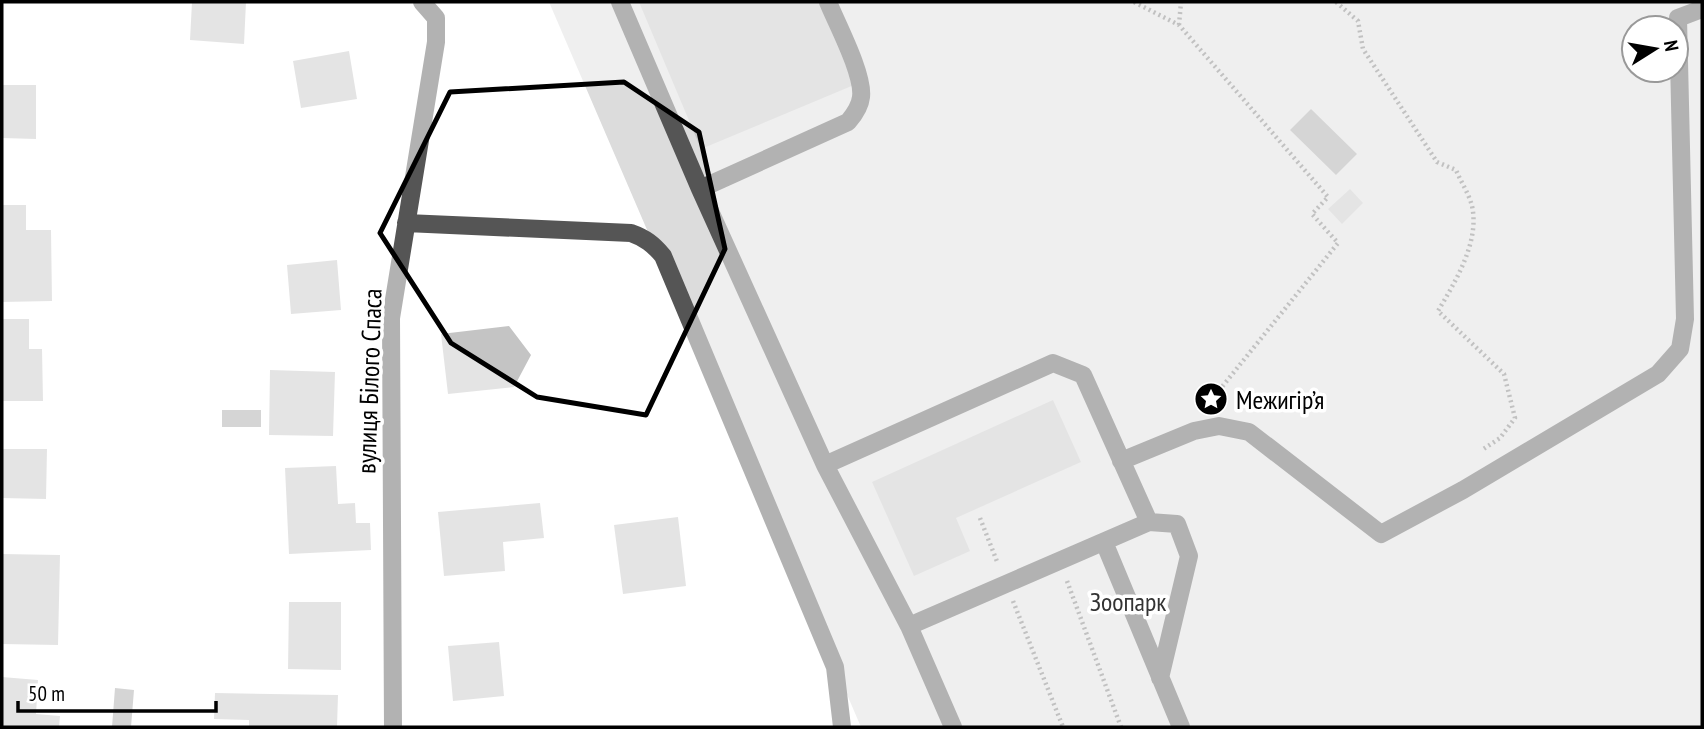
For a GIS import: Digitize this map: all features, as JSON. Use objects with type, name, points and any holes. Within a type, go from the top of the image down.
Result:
[{"type":"street","name":"вулиця Білого Спаса","points":[[393,727],[391,318],[436,42],[436,18],[422,2]]},
{"type":"street","points":[[620,2],[700,189],[825,465],[909,626],[953,727]]},
{"type":"street","points":[[700,189],[848,122],[856,112],[861,98],[860,80],[828,2]]},
{"type":"street","points":[[1121,461],[1194,431],[1219,426],[1249,432],[1381,534],[1463,490],[1658,373],[1680,349],[1685,319],[1679,10],[1702,9]]},
{"type":"street","points":[[407,223],[631,233],[654,245],[663,256],[835,667],[842,727]]},
{"type":"street","points":[[825,465],[1053,363],[1083,375],[1149,522]]},
{"type":"street","points":[[909,626],[1149,522],[1177,524],[1189,555],[1160,678]]},
{"type":"street","points":[[1104,542],[1181,727]]},
{"type":"path","points":[[1134,2],[1179,25],[1328,197],[1312,214],[1338,243],[1209,403]]},
{"type":"path","points":[[1179,25],[1181,2]]},
{"type":"path","points":[[1336,2],[1358,21],[1363,49],[1437,162],[1456,170],[1472,207],[1472,237],[1455,281],[1438,311],[1504,374],[1515,418],[1500,438],[1477,454]]},
{"type":"path","points":[[980,518],[1063,727]]},
{"type":"path","points":[[1059,561],[1121,727]]},
{"type":"highlighted area","points":[[624,82],[699,132],[725,249],[646,415],[537,397],[451,343],[380,233],[450,92]]},
{"type":"green space","name":"Межигір’я","points":[[549,2],[1702,2],[1702,727],[861,727]]},
{"type":"shaded area","points":[[1311,109],[1357,154],[1336,175],[1290,130]]},
{"type":"shaded area","points":[[222,410],[261,410],[261,427],[222,427]]},
{"type":"shaded area","points":[[115,688],[134,690],[131,727],[112,727]]},
{"type":"building","points":[[192,2],[246,2],[244,44],[190,40]]},
{"type":"building","points":[[639,2],[819,2],[854,85],[701,149]]},
{"type":"building","points":[[349,51],[357,99],[301,108],[293,61]]},
{"type":"building","points":[[2,85],[36,85],[36,139],[2,138]]},
{"type":"building","points":[[1350,189],[1363,203],[1342,224],[1328,209]]},
{"type":"building","points":[[2,205],[26,205],[26,230],[51,230],[52,301],[2,302]]},
{"type":"building","points":[[337,260],[341,310],[291,314],[287,265]]},
{"type":"building","points":[[2,319],[29,319],[29,349],[42,349],[43,401],[2,401]]},
{"type":"building","points":[[509,326],[531,355],[514,387],[448,394],[441,334]]},
{"type":"building","points":[[270,370],[335,372],[333,436],[269,435]]},
{"type":"building","points":[[1053,400],[1081,462],[956,518],[970,551],[914,576],[872,482]]},
{"type":"building","points":[[2,449],[47,449],[46,499],[2,498]]},
{"type":"building","points":[[336,466],[338,504],[355,503],[356,523],[370,523],[371,550],[289,554],[285,468]]},
{"type":"building","points":[[540,503],[544,538],[503,542],[505,571],[444,576],[438,512]]},
{"type":"building","points":[[678,517],[686,586],[623,594],[614,525]]},
{"type":"building","points":[[2,554],[60,555],[58,645],[2,644]]},
{"type":"building","points":[[289,602],[341,602],[341,670],[288,669]]},
{"type":"building","points":[[499,642],[504,696],[453,701],[448,646]]},
{"type":"building","points":[[2,677],[38,680],[36,714],[60,716],[59,727],[2,727]]},
{"type":"building","points":[[215,693],[338,695],[337,727],[249,727],[249,720],[214,719]]},
{"type":"place","name":"Межигір’я","points":[[1211,399]]},
{"type":"park label","name":"Зоопарк","points":[[1128,601]]}]
